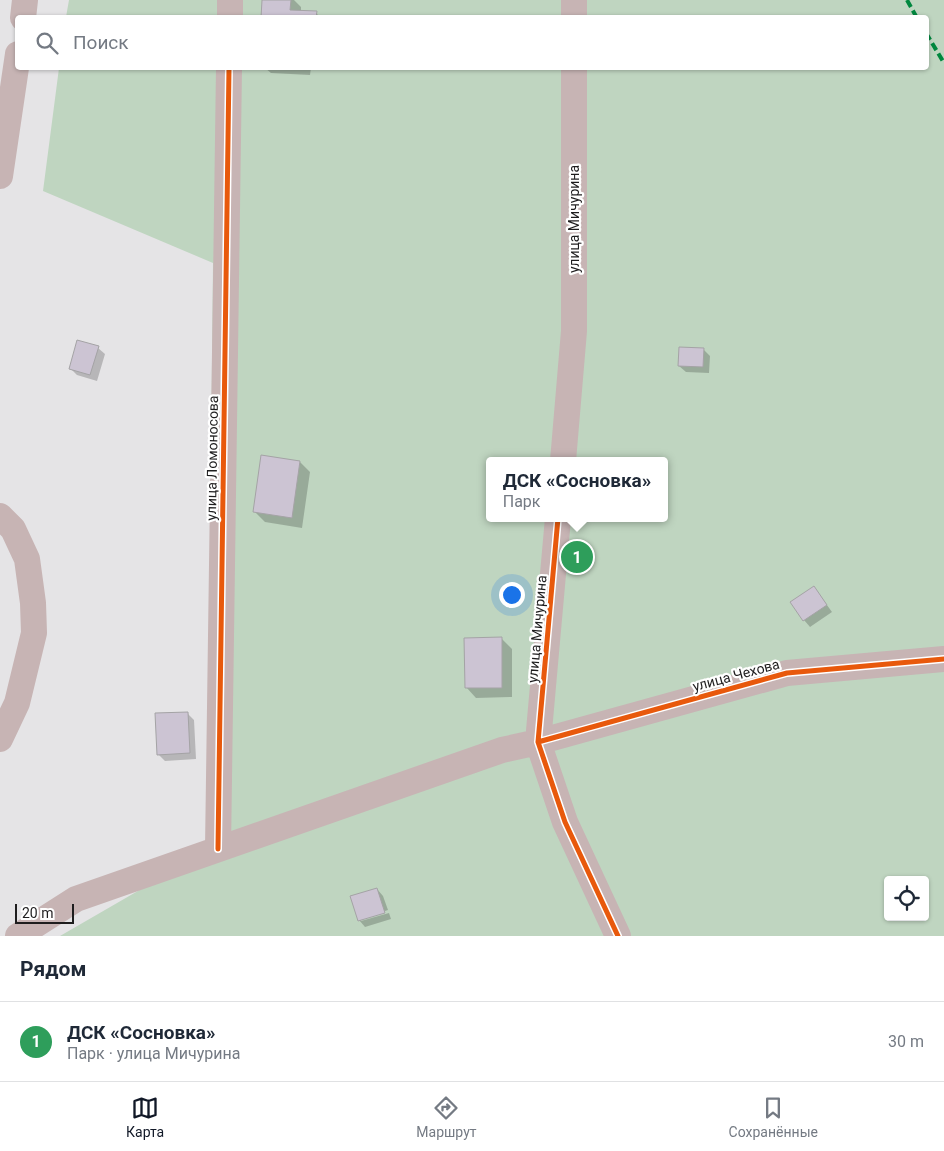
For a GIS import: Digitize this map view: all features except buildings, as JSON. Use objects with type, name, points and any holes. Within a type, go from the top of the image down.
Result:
[{"type":"street","points":[[23,15],[25,0]]},
{"type":"street","points":[[230,0],[230,15]]},
{"type":"street","points":[[574,0],[574,15]]},
{"type":"street","points":[[0,176],[16,70]]},
{"type":"street","name":"улица Ломоносова","points":[[218,849],[229,70]]},
{"type":"street","name":"улица Мичурина","points":[[563,457],[574,331],[574,70]]},
{"type":"street","points":[[0,516],[13,528],[27,559],[33,603],[34,633],[17,704],[0,739]]},
{"type":"street","name":"улица Мичурина","points":[[538,742],[558,522]]},
{"type":"street","name":"улица Чехова","points":[[18,936],[76,899],[502,750],[538,742],[788,673],[944,659]]},
{"type":"street","points":[[538,742],[565,822],[618,936]]},
{"type":"green space","points":[[69,0],[944,0],[944,936],[60,936],[207,851],[213,263],[43,191],[59,70],[929,70],[929,15],[66,15]]},
{"type":"marked path","points":[[907,0],[915,15]]},
{"type":"marked path","points":[[929,38],[944,63]]},
{"type":"cycle path","points":[[218,849],[229,70]]},
{"type":"cycle path","points":[[558,522],[538,742],[565,822],[618,936]]},
{"type":"cycle path","points":[[538,742],[787,673],[944,659]]},
{"type":"place","name":"ДСК «Сосновка»","points":[[577,557]]}]
